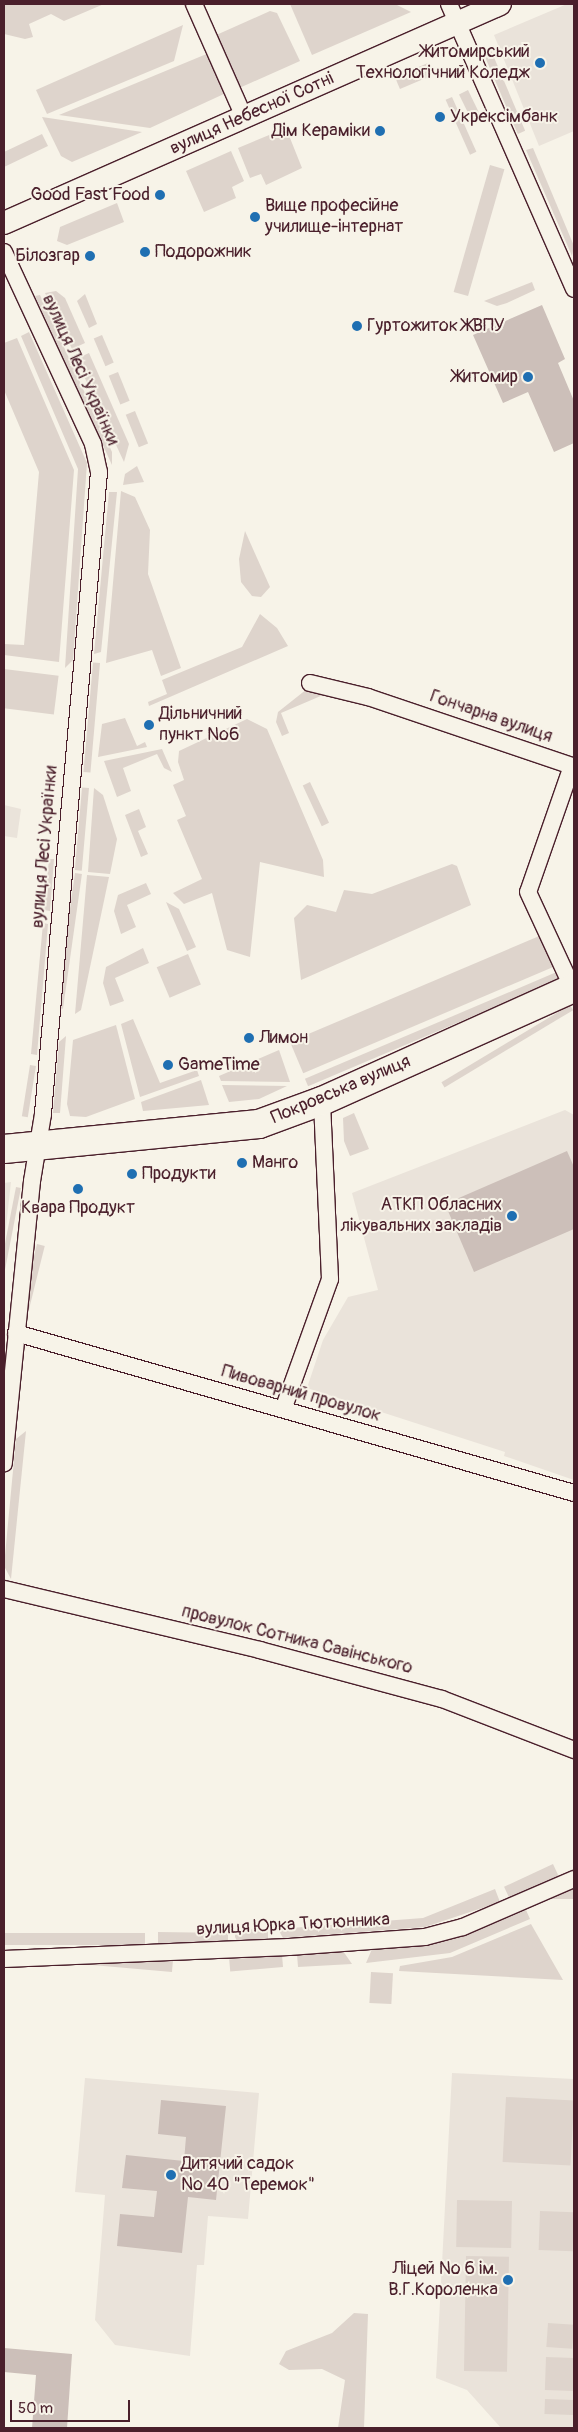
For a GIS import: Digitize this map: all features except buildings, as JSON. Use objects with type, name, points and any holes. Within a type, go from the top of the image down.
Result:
[{"type":"highway","name":"Покровська вулиця","points":[[4,1149],[244,1127],[322,1101],[574,989]]},
{"type":"street","points":[[194,4],[244,118]]},
{"type":"street","name":"вулиця Небесної Сотні","points":[[4,223],[244,118],[453,13],[500,4]]},
{"type":"street","points":[[453,13],[574,289]]},
{"type":"street","name":"вулиця Лесі Українки","points":[[4,252],[93,444],[99,472],[38,1146],[16,1333],[4,1464]]},
{"type":"street","name":"Гончарна вулиця","points":[[310,683],[368,697],[572,766],[528,892],[574,989]]},
{"type":"street","points":[[284,1407],[330,1279],[322,1101]]},
{"type":"street","name":"Пивоварний провулок","points":[[16,1333],[263,1406],[284,1407],[574,1494]]},
{"type":"street","name":"провулок Сотника Савінського","points":[[4,1588],[250,1647],[442,1699],[574,1750]]},
{"type":"street","name":"вулиця Юрка Тютюнника","points":[[4,1959],[289,1947],[425,1937],[463,1927],[574,1879]]},
{"type":"shaded area","points":[[4,4],[104,4],[64,21],[51,14],[29,24],[33,37],[25,39],[4,34]]},
{"type":"shaded area","points":[[290,4],[395,4],[411,12],[312,55]]},
{"type":"shaded area","name":"Житомирський Технологічний Коледж","points":[[567,4],[574,4],[574,131],[539,146],[494,35]]},
{"type":"shaded area","points":[[270,11],[277,13],[300,61],[237,89],[214,36]]},
{"type":"shaded area","points":[[183,25],[174,61],[47,114],[36,90]]},
{"type":"shaded area","points":[[490,48],[525,131],[518,134],[483,51]]},
{"type":"shaded area","points":[[209,53],[226,93],[150,128],[59,115]]},
{"type":"shaded area","points":[[428,63],[433,75],[400,89],[395,77]]},
{"type":"shaded area","points":[[468,90],[480,115],[471,120],[459,94]]},
{"type":"shaded area","points":[[452,97],[476,152],[470,155],[446,100]]},
{"type":"shaded area","points":[[42,117],[142,132],[72,162],[61,156]]},
{"type":"shaded area","points":[[286,128],[302,168],[266,185],[261,174],[250,178],[238,148]]},
{"type":"shaded area","points":[[42,134],[48,146],[4,167],[4,152]]},
{"type":"shaded area","points":[[533,148],[574,246],[572,256],[526,150]]},
{"type":"shaded area","points":[[231,151],[244,181],[232,187],[236,198],[204,212],[186,171]]},
{"type":"shaded area","points":[[490,165],[504,169],[468,296],[454,292]]},
{"type":"shaded area","points":[[117,203],[124,222],[67,245],[57,241],[60,227]]},
{"type":"shaded area","points":[[532,282],[535,290],[507,303],[497,306],[484,301]]},
{"type":"shaded area","points":[[56,291],[65,298],[85,343],[72,349],[45,293]]},
{"type":"shaded area","points":[[85,294],[97,324],[89,328],[77,301]]},
{"type":"shaded area","points":[[40,295],[112,452],[112,465],[35,296]]},
{"type":"shaded area","points":[[29,332],[87,463],[73,660],[65,668],[78,469],[21,336]]},
{"type":"shaded area","points":[[102,335],[114,363],[105,366],[94,339]]},
{"type":"shaded area","points":[[17,338],[74,470],[59,662],[4,655],[4,644],[24,645],[39,472],[4,390],[4,343]]},
{"type":"shaded area","points":[[89,353],[129,444],[124,462],[76,359]]},
{"type":"shaded area","points":[[118,372],[130,401],[120,404],[109,376]]},
{"type":"shaded area","points":[[135,411],[148,443],[139,447],[126,415]]},
{"type":"shaded area","points":[[137,466],[144,482],[123,485],[125,474]]},
{"type":"shaded area","points":[[121,491],[135,497],[150,530],[148,574],[181,668],[161,676],[152,650],[106,663]]},
{"type":"shaded area","points":[[109,492],[117,492],[101,652],[94,654]]},
{"type":"shaded area","points":[[245,531],[270,587],[261,597],[252,596],[241,582],[239,559]]},
{"type":"shaded area","points":[[260,614],[277,628],[288,646],[149,706],[148,702],[167,694],[162,680],[242,647]]},
{"type":"shaded area","points":[[93,662],[100,663],[90,773],[83,772]]},
{"type":"shaded area","points":[[4,669],[59,676],[54,714],[4,708]]},
{"type":"shaded area","points":[[307,689],[321,691],[323,695],[281,713],[289,733],[282,736],[276,722],[278,712]]},
{"type":"shaded area","points":[[125,718],[137,746],[145,742],[147,747],[98,757],[102,724]]},
{"type":"shaded area","points":[[247,719],[267,729],[323,860],[324,877],[260,862],[250,957],[227,950],[212,893],[184,904],[173,893],[202,879],[177,820],[186,816],[173,785],[184,780],[178,762],[179,751]]},
{"type":"shaded area","points":[[162,749],[172,772],[164,768],[157,754],[123,768],[131,791],[117,797],[104,761]]},
{"type":"shaded area","points":[[310,782],[329,823],[322,826],[303,785]]},
{"type":"shaded area","points":[[82,787],[89,788],[82,871],[75,870]]},
{"type":"shaded area","points":[[94,788],[103,795],[117,839],[110,874],[88,872]]},
{"type":"shaded area","points":[[4,805],[21,809],[17,838],[4,836]]},
{"type":"shaded area","points":[[139,809],[146,827],[138,831],[148,854],[141,857],[125,815]]},
{"type":"shaded area","points":[[49,859],[54,859],[50,911],[44,910]]},
{"type":"shaded area","points":[[452,864],[457,866],[471,905],[301,980],[294,918],[307,905],[336,912],[344,890],[372,894]]},
{"type":"shaded area","points":[[75,873],[82,874],[63,1009],[56,1008]]},
{"type":"shaded area","points":[[87,875],[109,877],[81,1010],[75,1014]]},
{"type":"shaded area","points":[[146,883],[151,894],[127,905],[136,927],[121,934],[114,911],[118,895]]},
{"type":"shaded area","points":[[166,902],[179,909],[196,947],[187,951]]},
{"type":"shaded area","points":[[43,923],[48,924],[37,1055],[31,1054]]},
{"type":"shaded area","points":[[544,934],[557,965],[303,1073],[290,1042]]},
{"type":"shaded area","points":[[143,948],[149,963],[115,978],[124,1001],[110,1006],[103,983],[106,967]]},
{"type":"shaded area","points":[[188,954],[201,984],[170,998],[157,967]]},
{"type":"shaded area","points":[[559,971],[562,978],[308,1086],[305,1079]]},
{"type":"shaded area","points":[[570,1005],[573,1010],[445,1087],[441,1082]]},
{"type":"shaded area","points":[[133,1019],[160,1083],[197,1070],[199,1076],[140,1097],[121,1024]]},
{"type":"shaded area","points":[[116,1025],[135,1099],[86,1117],[70,1116],[67,1104],[73,1040]]},
{"type":"shaded area","points":[[66,1036],[60,1113],[53,1113],[59,1042]]},
{"type":"shaded area","points":[[279,1050],[290,1082],[221,1081],[219,1076]]},
{"type":"shaded area","points":[[30,1065],[36,1066],[28,1117],[22,1116]]},
{"type":"shaded area","points":[[201,1080],[209,1105],[143,1111],[141,1102]]},
{"type":"shaded area","points":[[222,1085],[287,1086],[259,1099],[229,1102]]},
{"type":"shaded area","name":"АТКП Обласних лікувальних закладів","points":[[565,1110],[574,1115],[574,1480],[504,1456],[505,1452],[307,1388],[323,1340],[348,1297],[378,1290],[352,1193]]},
{"type":"shaded area","points":[[354,1113],[369,1149],[350,1156],[344,1141],[343,1118]]},
{"type":"shaded area","points":[[11,1182],[4,1245],[4,1183]]},
{"type":"shaded area","points":[[16,1187],[21,1188],[4,1275],[4,1249]]},
{"type":"shaded area","points":[[37,1244],[45,1246],[26,1321],[18,1319]]},
{"type":"shaded area","points":[[26,1431],[11,1579],[4,1566],[16,1439]]},
{"type":"shaded area","points":[[553,1864],[559,1877],[510,1900],[504,1887]]},
{"type":"shaded area","points":[[495,1889],[500,1902],[425,1927],[283,1938],[278,1929],[423,1918]]},
{"type":"shaded area","points":[[538,1889],[574,1889],[574,1899],[538,1899]]},
{"type":"shaded area","points":[[526,1910],[530,1919],[450,1953],[366,1963],[372,1949],[424,1945],[465,1936]]},
{"type":"shaded area","points":[[531,1924],[563,1980],[399,1971],[400,1966],[452,1957]]},
{"type":"shaded area","points":[[268,1929],[268,1939],[237,1941],[235,1937],[235,1930]]},
{"type":"shaded area","points":[[158,1932],[228,1933],[228,1942],[158,1944]]},
{"type":"shaded area","points":[[4,1933],[145,1933],[145,1945],[4,1945]]},
{"type":"shaded area","points":[[34,1948],[173,1960],[172,1972],[32,1960]]},
{"type":"shaded area","points":[[343,1951],[352,1964],[298,1967],[297,1954]]},
{"type":"shaded area","points":[[282,1955],[283,1967],[230,1972],[229,1960]]},
{"type":"shaded area","points":[[371,1972],[393,1973],[391,2004],[369,2003]]},
{"type":"shaded area","name":"Ліцей № 6 ім. В.Г.Короленка","points":[[452,2073],[574,2079],[574,2428],[501,2428],[467,2390],[436,2378]]},
{"type":"shaded area","points":[[85,2078],[259,2093],[248,2219],[208,2216],[204,2265],[197,2265],[190,2356],[115,2345],[95,2320],[105,2195],[75,2192]]},
{"type":"shaded area","points":[[506,2097],[574,2101],[571,2165],[503,2162]]},
{"type":"shaded area","points":[[457,2200],[512,2201],[511,2248],[456,2247]]},
{"type":"shaded area","points":[[540,2211],[574,2212],[573,2251],[539,2250]]},
{"type":"shaded area","points":[[466,2256],[509,2257],[507,2372],[464,2371]]},
{"type":"shaded area","points":[[354,2313],[368,2314],[364,2428],[338,2428],[345,2380],[322,2369],[289,2370],[279,2364],[286,2351],[332,2333]]},
{"type":"shaded area","points":[[548,2323],[574,2325],[572,2349],[546,2347]]},
{"type":"shaded area","points":[[546,2357],[574,2358],[573,2391],[545,2390]]},
{"type":"shaded area","points":[[545,2399],[574,2400],[573,2415],[544,2414]]},
{"type":"place","name":"Житомирський Технологічний Коледж","points":[[540,63]]},
{"type":"place","name":"Укрексімбанк","points":[[440,117]]},
{"type":"place","name":"Дім Кераміки","points":[[380,131]]},
{"type":"place","name":"Good Fast Food","points":[[160,195]]},
{"type":"place","name":"Вище професійне училище-інтернат","points":[[255,217]]},
{"type":"place","name":"Подорожник","points":[[145,252]]},
{"type":"place","name":"Білозгар","points":[[90,256]]},
{"type":"place","name":"Гуртожиток ЖВПУ","points":[[357,326]]},
{"type":"place","name":"Житомир","points":[[528,377]]},
{"type":"place","name":"Дільничний пункт №6","points":[[149,725]]},
{"type":"place","name":"Лимон","points":[[249,1038]]},
{"type":"place","name":"GameTime","points":[[168,1065]]},
{"type":"place","name":"Манго","points":[[242,1163]]},
{"type":"place","name":"Продукти","points":[[132,1174]]},
{"type":"place","name":"Квара Продукт","points":[[78,1189]]},
{"type":"place","name":"АТКП Обласних лікувальних закладів","points":[[512,1216]]},
{"type":"place","name":"Дитячий садок № 40 \"Теремок\"","points":[[171,2175]]},
{"type":"place","name":"Ліцей № 6 ім. В.Г.Короленка","points":[[508,2280]]}]
